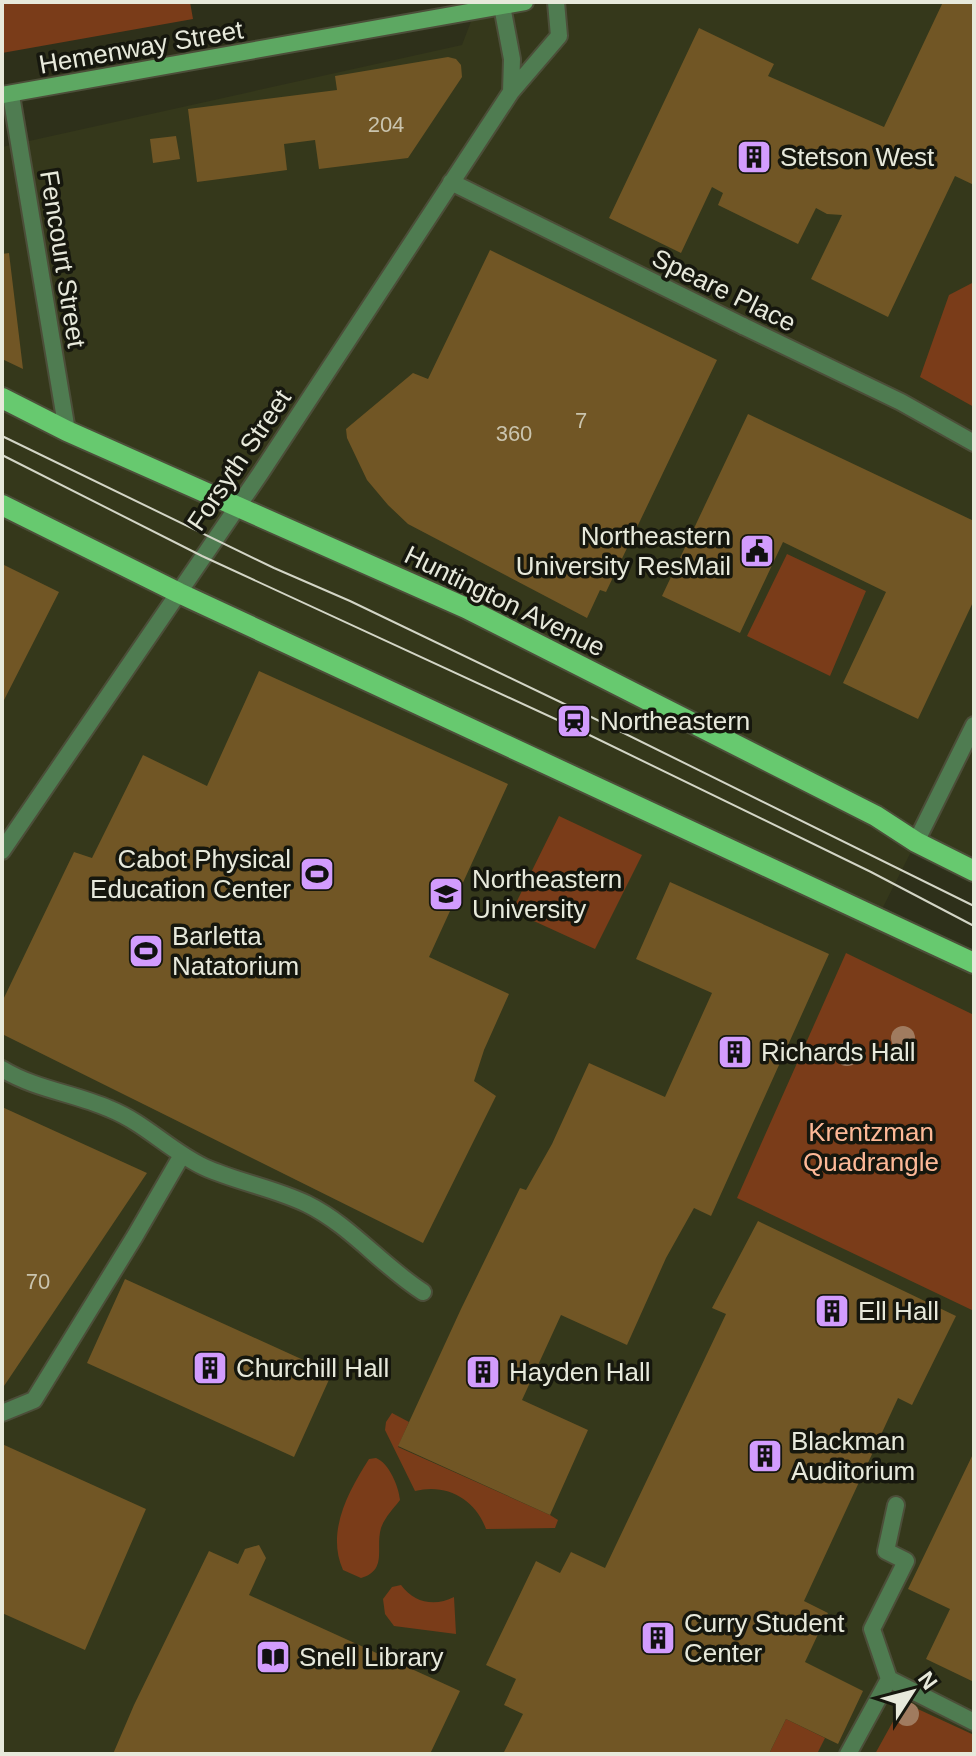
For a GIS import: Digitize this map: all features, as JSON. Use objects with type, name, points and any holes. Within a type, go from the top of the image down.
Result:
[{"type":"main road","name":"Hemenway Street","points":[[6,95],[525,2]]},
{"type":"main road","name":"Huntington Avenue","points":[[2,398],[67,431],[479,614],[876,816],[916,842],[974,871]]},
{"type":"main road","points":[[2,505],[179,593],[974,963]]},
{"type":"street","name":"Forsyth Street","points":[[2,851],[179,593],[511,92],[559,36],[556,2]]},
{"type":"street","points":[[502,6],[512,59],[511,92]]},
{"type":"street","name":"Fencourt Street","points":[[6,95],[67,431]]},
{"type":"street","name":"Speare Place","points":[[451,182],[901,402],[974,443]]},
{"type":"street","points":[[916,842],[974,725]]},
{"type":"street","points":[[2,1069],[50,1091],[107,1107],[133,1119],[182,1155],[206,1168],[310,1205],[337,1221],[396,1274],[423,1292]]},
{"type":"street","points":[[2,1413],[34,1400],[182,1155]]},
{"type":"street","points":[[896,1505],[886,1551],[906,1561],[872,1629],[889,1679],[974,1722]]},
{"type":"street","points":[[848,1754],[889,1679]]},
{"type":"shaded area","name":"Northeastern University","points":[[525,2],[974,2],[974,871],[916,842],[878,917],[974,963],[974,1754],[2,1754],[2,147],[462,45],[475,11]]},
{"type":"green space","points":[[2,2],[190,2],[193,19],[2,53]]},
{"type":"green space","points":[[974,282],[974,407],[920,377],[949,295]]},
{"type":"green space","points":[[787,554],[866,591],[830,676],[747,636]]},
{"type":"green space","points":[[559,816],[642,855],[595,949],[512,911]]},
{"type":"green space","name":"Krentzman Quadrangle","points":[[846,953],[974,1015],[974,1311],[737,1198]]},
{"type":"green space","points":[[392,1413],[409,1422],[398,1447],[550,1515],[558,1520],[555,1528],[486,1529],[475,1509],[458,1496],[438,1489],[415,1491],[385,1430]]},
{"type":"green space","points":[[376,1458],[392,1476],[400,1500],[381,1528],[375,1570],[361,1578],[343,1570],[338,1556],[338,1527],[354,1485],[369,1459]]},
{"type":"green space","points":[[401,1585],[412,1596],[425,1602],[440,1602],[454,1597],[456,1634],[394,1626],[385,1614],[383,1599],[392,1587]]},
{"type":"green space","points":[[907,1704],[974,1735],[974,1754],[875,1754],[901,1707]]},
{"type":"green space","points":[[786,1719],[825,1738],[817,1754],[769,1754]]},
{"type":"building","points":[[943,2],[974,2],[974,185],[955,176],[888,317],[811,279],[842,215],[827,214],[816,208],[798,244],[718,205],[723,193],[712,187],[681,253],[609,218],[699,28],[774,64],[768,76],[884,127]]},
{"type":"building","points":[[448,57],[456,59],[461,65],[462,77],[408,158],[319,169],[315,140],[284,144],[287,170],[197,182],[188,109],[337,90],[335,76]]},
{"type":"building","points":[[176,136],[180,159],[153,163],[150,139]]},
{"type":"building","points":[[490,250],[717,360],[606,592],[600,590],[587,618],[408,524],[367,480],[347,438],[346,429],[413,373],[428,379]]},
{"type":"building","points":[[9,253],[23,369],[2,359],[2,254]]},
{"type":"building","points":[[748,414],[974,521],[974,600],[918,719],[843,683],[886,592],[783,542],[740,633],[662,596]]},
{"type":"building","points":[[2,564],[59,592],[2,704]]},
{"type":"building","points":[[259,671],[508,784],[429,957],[509,994],[474,1081],[496,1096],[423,1243],[2,1034],[2,1002],[74,852],[92,858],[143,755],[207,786]]},
{"type":"building","points":[[670,882],[829,954],[711,1216],[694,1208],[666,1258],[627,1345],[561,1315],[522,1400],[588,1430],[550,1515],[398,1446],[520,1188],[526,1190],[552,1144],[589,1063],[665,1097],[712,993],[636,959]]},
{"type":"building","points":[[2,1107],[147,1173],[2,1389]]},
{"type":"building","points":[[758,1221],[956,1316],[912,1405],[898,1398],[804,1601],[828,1613],[805,1662],[863,1691],[838,1744],[786,1719],[769,1754],[503,1754],[523,1714],[504,1705],[516,1679],[486,1665],[536,1561],[560,1573],[571,1552],[605,1568],[726,1314],[712,1308]]},
{"type":"building","name":"Churchill Hall","points":[[125,1279],[332,1373],[294,1457],[87,1363]]},
{"type":"building","points":[[2,1444],[146,1509],[85,1650],[2,1613]]},
{"type":"building","points":[[974,1452],[974,1682],[926,1659],[950,1609],[908,1589]]},
{"type":"building","name":"Snell Library","points":[[259,1545],[266,1558],[249,1595],[460,1691],[430,1754],[113,1754],[209,1551],[238,1564],[245,1549]]},
{"type":"tram line","points":[[2,436],[577,710],[974,906]]},
{"type":"tram line","points":[[2,455],[202,556],[577,729],[871,872],[974,926]]},
{"type":"place","name":"Stetson West","points":[[754,157]]},
{"type":"place","name":"Northeastern University ResMail","points":[[757,551]]},
{"type":"place","name":"Northeastern","points":[[574,721]]},
{"type":"place","name":"Cabot Physical Education Center","points":[[317,874]]},
{"type":"place","name":"Northeastern University","points":[[446,894]]},
{"type":"place","name":"Barletta Natatorium","points":[[146,951]]},
{"type":"place","name":"Richards Hall","points":[[735,1052]]},
{"type":"place","name":"Ell Hall","points":[[832,1311]]},
{"type":"place","name":"Churchill Hall","points":[[210,1368]]},
{"type":"place","name":"Hayden Hall","points":[[483,1372]]},
{"type":"place","name":"Blackman Auditorium","points":[[765,1456]]},
{"type":"place","name":"Curry Student Center","points":[[658,1638]]},
{"type":"place","name":"Snell Library","points":[[273,1657]]}]
